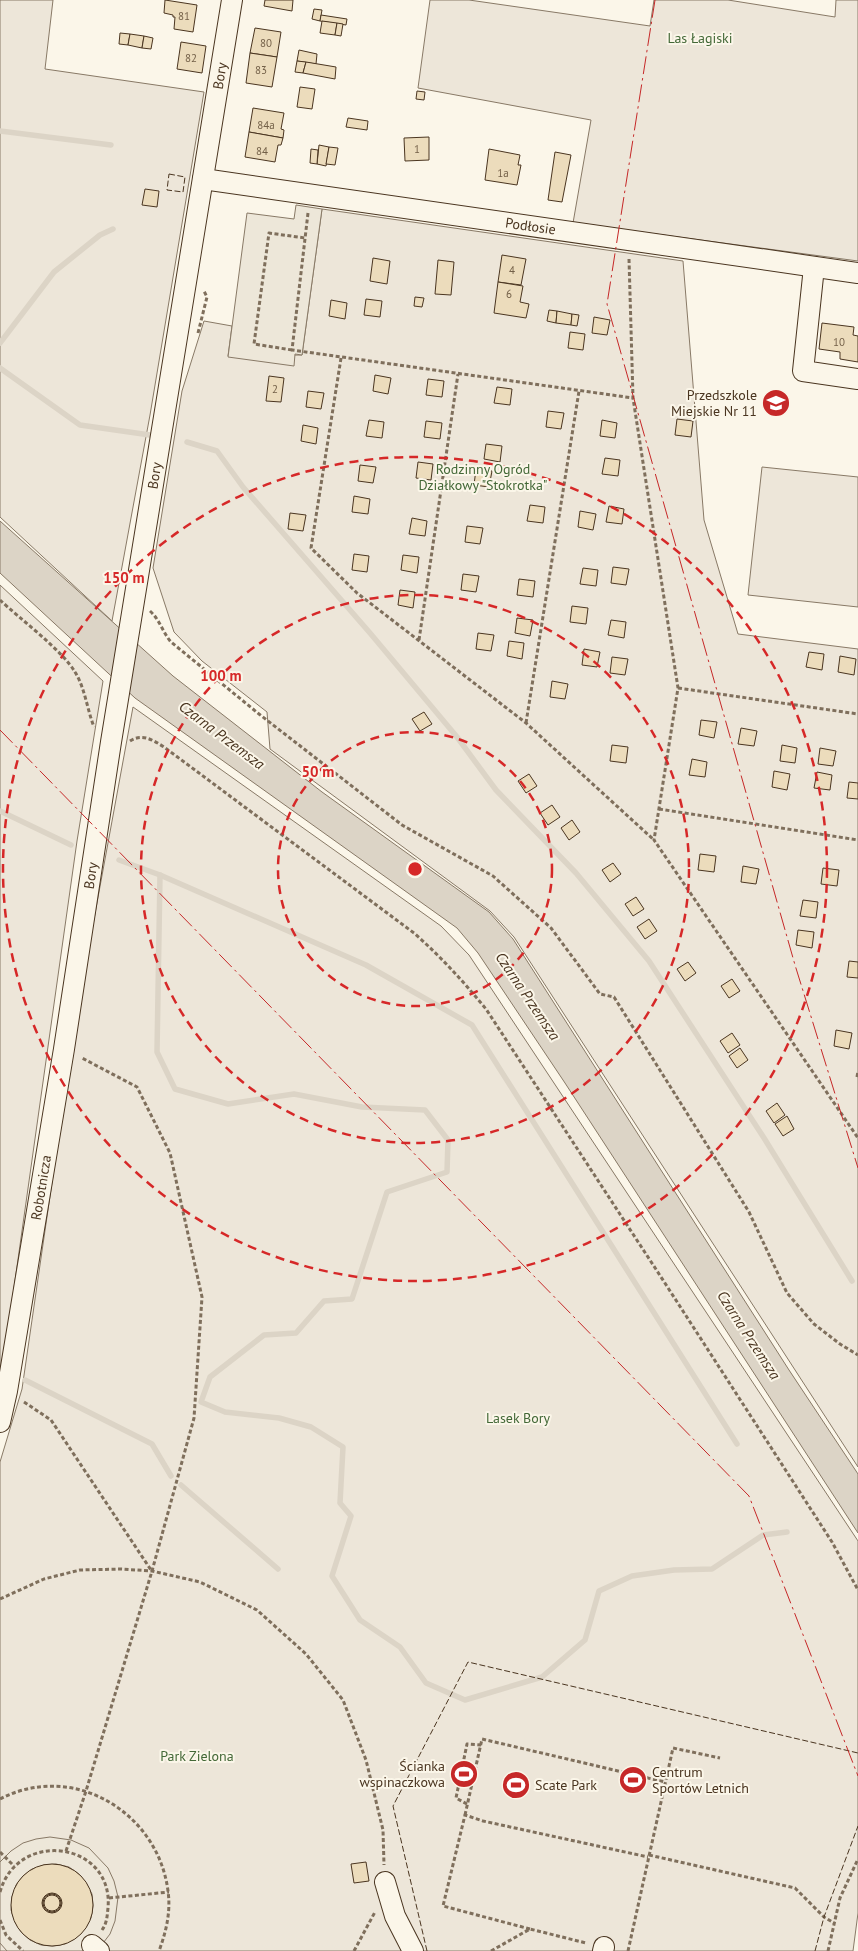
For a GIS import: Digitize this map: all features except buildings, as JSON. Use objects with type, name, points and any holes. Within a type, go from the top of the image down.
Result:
[{"type":"street","name":"Bory","points":[[78,952],[232,0]]},
{"type":"street","name":"Podłosie","points":[[203,179],[858,273]]},
{"type":"street","points":[[814,267],[803,371],[858,379]]},
{"type":"street","name":"Robotnicza","points":[[0,1422],[7,1391],[64,1049],[78,952]]},
{"type":"street","points":[[385,1882],[395,1916],[413,1951]]},
{"type":"path","points":[[292,350],[310,195]]},
{"type":"path","points":[[305,238],[269,233],[254,344],[341,358],[633,398]]},
{"type":"path","points":[[629,240],[633,398],[678,688],[654,840]]},
{"type":"path","points":[[341,358],[311,548],[357,593],[526,723],[654,840],[858,1138]]},
{"type":"path","points":[[419,641],[458,374]]},
{"type":"path","points":[[526,723],[578,391]]},
{"type":"path","points":[[0,600],[72,667],[111,741],[142,737],[153,740],[164,747],[414,933],[442,958],[462,981],[486,1009],[526,1070],[832,1542],[858,1590]]},
{"type":"path","points":[[148,609],[155,615],[164,634],[171,642],[259,714],[402,825],[493,876],[551,928],[600,994],[614,998],[750,1212],[787,1293],[814,1324],[858,1355]]},
{"type":"path","points":[[678,688],[858,714]]},
{"type":"path","points":[[659,808],[858,840]]},
{"type":"path","points":[[64,1049],[137,1086],[170,1153],[202,1297],[194,1418],[152,1571],[86,1791],[66,1851]]},
{"type":"path","points":[[857,1077],[858,1071]]},
{"type":"path","points":[[7,1391],[51,1420],[152,1571]]},
{"type":"path","points":[[0,1599],[44,1579],[80,1570],[121,1568],[152,1571],[200,1582],[256,1610],[306,1654],[343,1700],[366,1760],[383,1830],[385,1882],[380,1904],[354,1951]]},
{"type":"path","points":[[603,1949],[443,1906],[482,1739],[665,1782]]},
{"type":"path","points":[[467,1804],[456,1798],[467,1744],[481,1745]]},
{"type":"path","points":[[628,1951],[673,1748],[720,1758]]},
{"type":"path","points":[[0,1799],[35,1787],[61,1786],[75,1788],[111,1802],[133,1819],[155,1848],[163,1865],[169,1892],[166,1932],[159,1951]]},
{"type":"path","points":[[464,1815],[795,1888],[824,1917],[834,1922]]},
{"type":"path","points":[[0,1892],[3,1882],[14,1866],[38,1852],[52,1850],[66,1851],[82,1857],[95,1868],[104,1882],[109,1898],[169,1892]]},
{"type":"path","points":[[0,1852],[14,1866]]},
{"type":"path","points":[[828,1951],[840,1898],[858,1859]]},
{"type":"path","points":[[0,1920],[6,1935],[22,1951]]},
{"type":"path","points":[[491,1951],[530,1929]]},
{"type":"green space","points":[[0,0],[53,0],[45,69],[204,92],[150,415],[112,621],[0,517]]},
{"type":"green space","name":"Las Łagiski","points":[[430,0],[469,0],[650,26],[654,0],[728,0],[835,17],[836,0],[858,0],[858,261],[573,223],[591,120],[418,88]]},
{"type":"green space","name":"Rodzinny Ogród Działkowy \"Stokrotka\"","points":[[322,209],[683,261],[704,520],[738,634],[858,649],[858,1467],[514,937],[490,911],[270,749],[267,712],[202,661],[174,632],[153,568],[182,391],[204,321],[232,326],[228,356],[302,355]]},
{"type":"green space","points":[[762,467],[858,477],[858,607],[748,595]]},
{"type":"green space","points":[[0,585],[103,681],[77,841],[0,1387]]},
{"type":"green space","points":[[133,707],[441,926],[469,955],[858,1541],[858,1913],[853,1951],[0,1951],[0,1462],[22,1389],[76,1017]]},
{"type":"shaded area","points":[[296,205],[322,209],[302,355],[295,354],[294,366],[228,357],[247,213],[294,219]]},
{"type":"shaded area","points":[[50,1837],[71,1840],[89,1848],[108,1868],[118,1897],[115,1921],[110,1934],[97,1951],[7,1951],[0,1943],[0,1862],[23,1843]],"holes":[[[56,1864],[69,1867],[79,1874],[92,1894],[91,1918],[85,1929],[76,1938],[65,1944],[41,1945],[30,1940],[21,1932],[15,1922],[11,1910],[12,1897],[16,1885],[32,1869]]]},
{"type":"water","name":"Czarna Przemsza","points":[[0,521],[173,676],[322,792],[489,912],[513,939],[789,1370],[858,1474],[858,1533],[565,1083],[478,953],[457,928],[135,698],[0,573]]},
{"type":"waterway","points":[[0,131],[111,145]]},
{"type":"waterway","points":[[0,343],[54,272],[100,235],[113,229]]},
{"type":"waterway","points":[[0,368],[80,425],[150,435]]},
{"type":"waterway","points":[[187,442],[217,451],[243,487],[370,633],[457,737],[496,790],[576,873],[649,961],[764,1138],[852,1281]]},
{"type":"waterway","points":[[0,811],[71,845]]},
{"type":"waterway","points":[[119,860],[160,875],[366,965],[472,1025],[737,1444]]},
{"type":"waterway","points":[[160,875],[157,1052],[175,1089],[228,1104],[294,1094],[362,1107],[425,1110],[448,1140],[447,1172],[387,1192],[352,1299],[324,1301],[296,1333],[264,1335],[210,1377],[201,1402],[225,1412],[279,1418],[311,1427],[343,1447],[340,1503],[351,1516],[332,1576],[360,1620],[400,1647],[426,1683],[465,1700],[542,1677],[585,1640],[599,1591],[632,1576],[674,1570],[712,1569],[763,1535],[787,1532]]},
{"type":"waterway","points":[[25,1380],[152,1444],[171,1476]]},
{"type":"waterway","points":[[181,1485],[278,1569]]},
{"type":"fence","points":[[169,174],[185,177],[183,192],[167,190],[169,174]]},
{"type":"fence","points":[[427,1951],[393,1806],[468,1662],[858,1753]]},
{"type":"fence","points":[[815,1951],[824,1917],[858,1826]]},
{"type":"power","points":[[655,0],[607,304],[795,965],[858,1168]]},
{"type":"power","points":[[0,730],[749,1496],[858,1776]]},
{"type":"place","name":"Przedszkole Miejskie Nr 11","points":[[776,403]]},
{"type":"place","name":"Ścianka wspinaczkowa","points":[[464,1774]]},
{"type":"place","name":"Centrum Sportów Letnich","points":[[633,1780]]},
{"type":"place","name":"Scate Park","points":[[516,1785]]},
{"type":"park label","name":"Lasek Bory","points":[[518,1418]]},
{"type":"park label","name":"Park Zielona","points":[[197,1756]]}]
